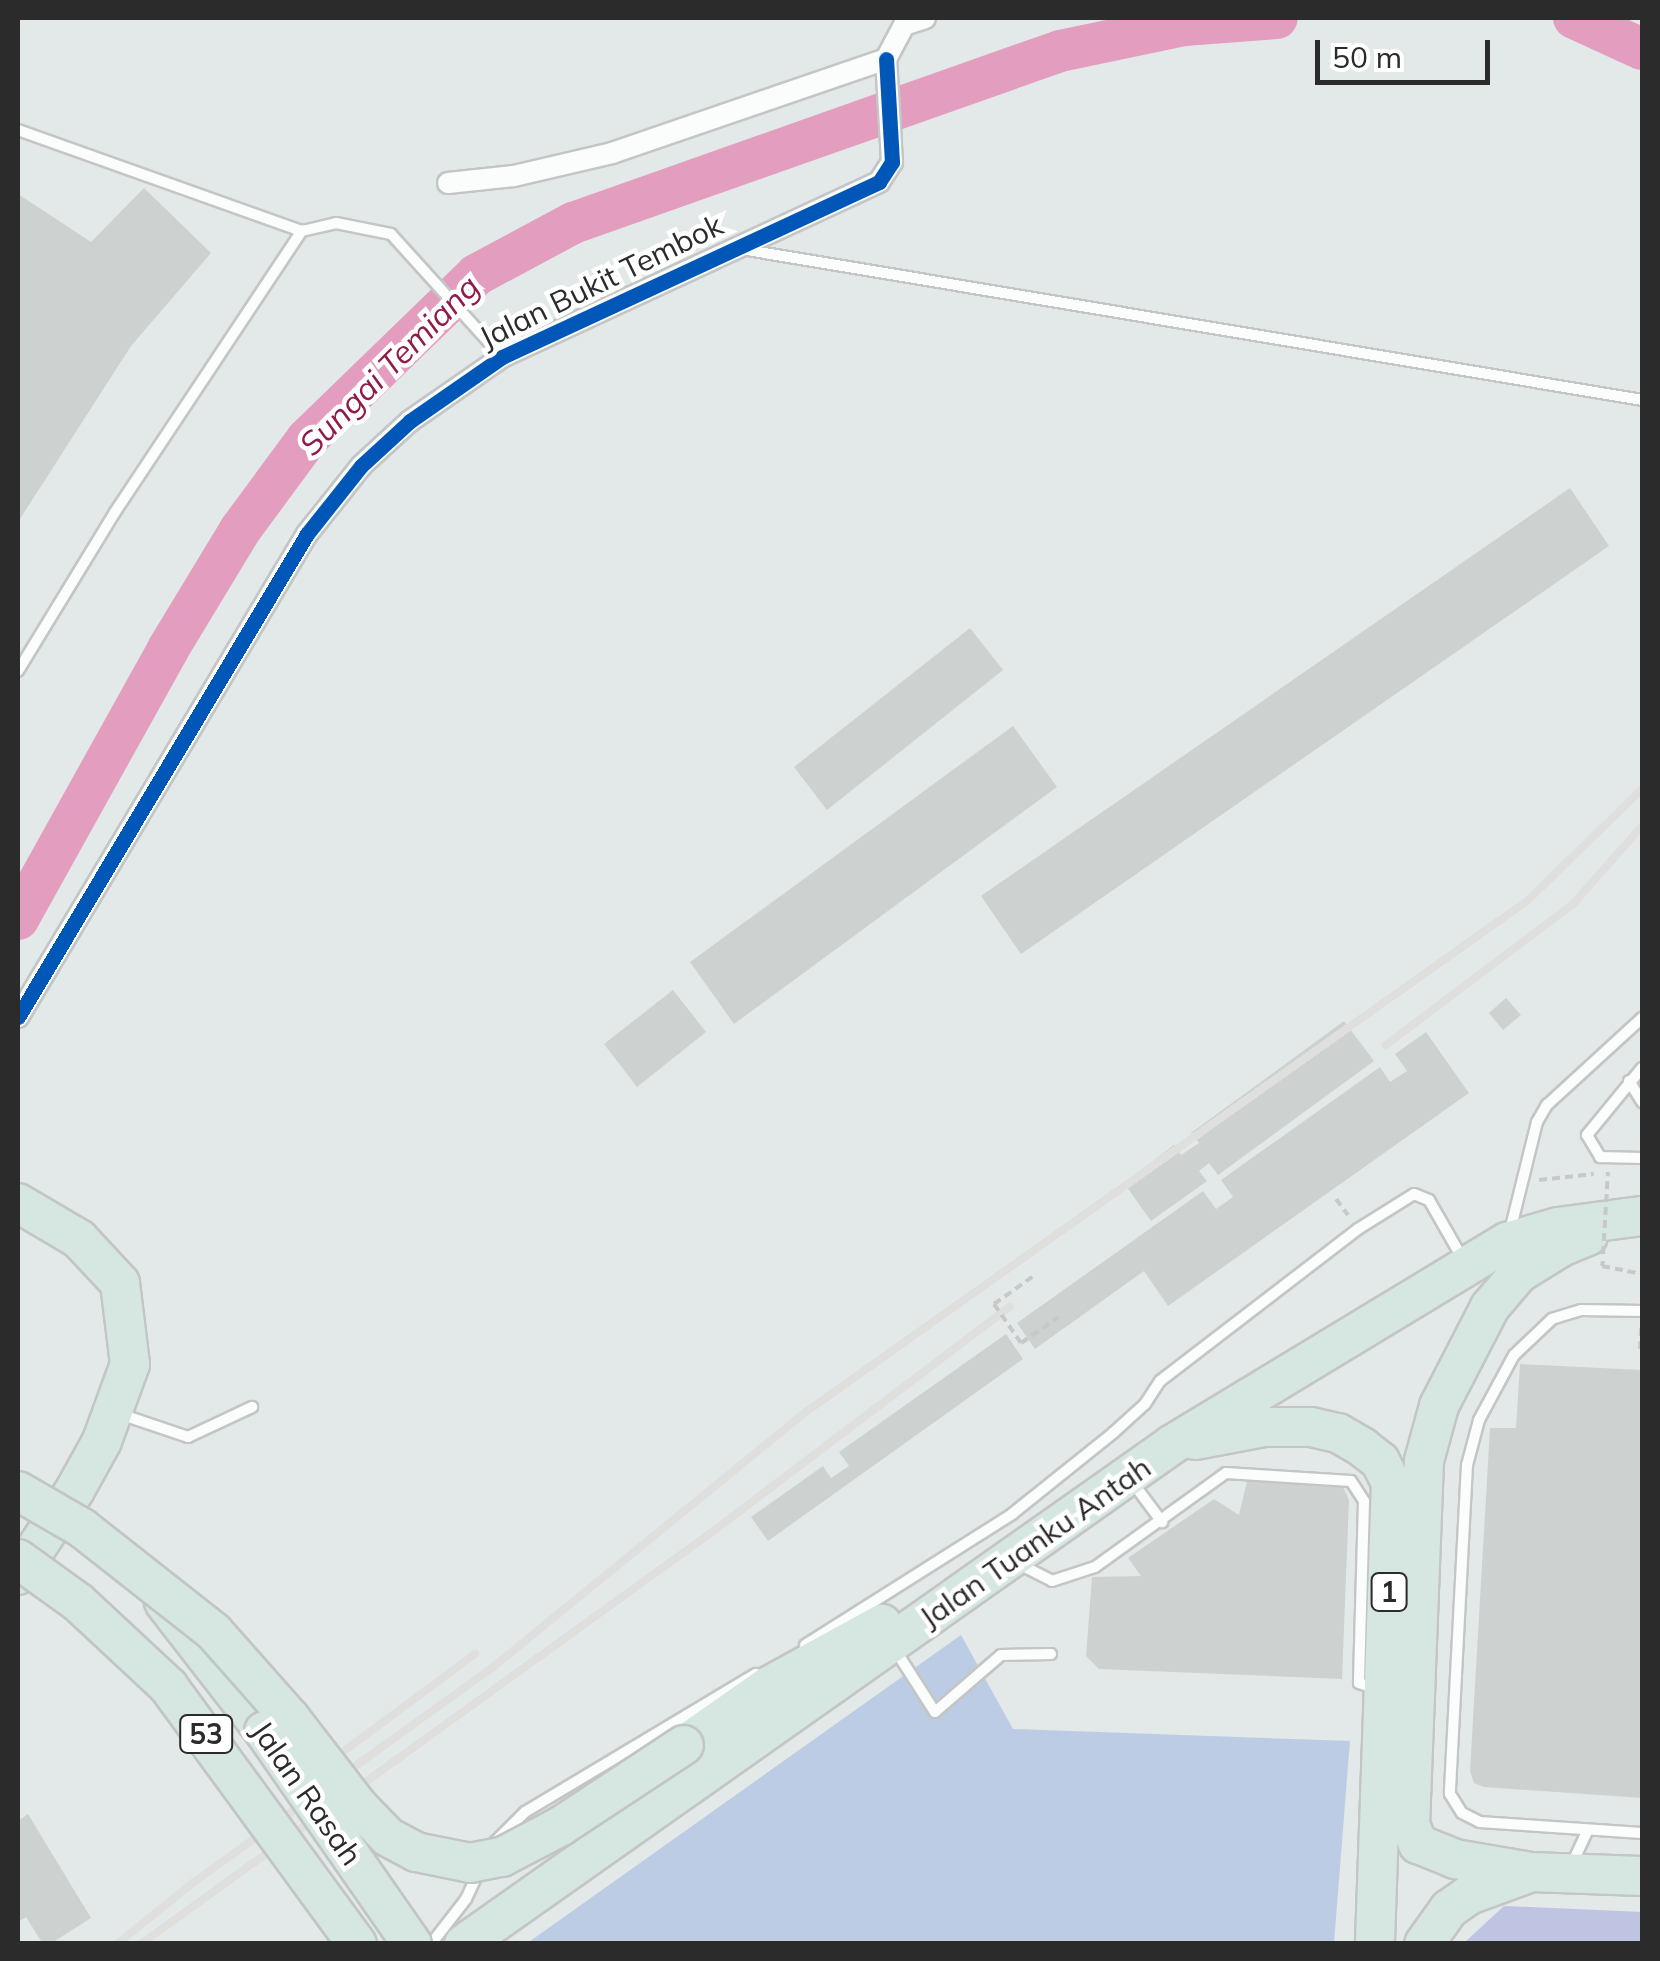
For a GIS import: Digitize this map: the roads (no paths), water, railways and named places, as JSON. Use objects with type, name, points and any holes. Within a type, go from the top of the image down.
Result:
[{"type":"highway","points":[[18,1203],[78,1240],[120,1282],[130,1364],[114,1412],[76,1490],[18,1574]]},
{"type":"highway","name":"Jalan Tuanku Antah","points":[[464,1944],[1173,1444],[1507,1242],[1558,1227],[1642,1218]]},
{"type":"highway","name":"1","points":[[1642,1218],[1561,1246],[1519,1273],[1490,1306],[1439,1406],[1424,1461],[1410,1825],[1418,1844],[1435,1854],[1549,1873],[1642,1876]]},
{"type":"highway","points":[[18,1234],[48,1246],[94,1284],[129,1333]]},
{"type":"highway","name":"1","points":[[1173,1444],[1264,1427],[1311,1427],[1338,1433],[1380,1461],[1391,1483],[1393,1522],[1375,1944]]},
{"type":"highway","name":"Jalan Rasah","points":[[18,1491],[82,1528],[140,1573],[264,1731],[412,1944]]},
{"type":"highway","name":"Jalan Rasah","points":[[18,1560],[80,1603],[168,1686],[357,1944]]},
{"type":"highway","points":[[140,1573],[214,1632],[388,1838],[443,1860],[470,1863],[527,1846],[684,1746],[769,1686],[890,1619],[1000,1566]]},
{"type":"highway","name":"1","points":[[1424,1944],[1449,1910],[1468,1894],[1549,1873]]},
{"type":"street","points":[[448,183],[514,176],[612,153],[886,59],[904,24],[925,18]]},
{"type":"street","name":"Jalan Bukit Tembok","points":[[18,1016],[307,534],[361,466],[410,422],[502,356],[730,247],[879,182],[892,162],[891,89],[886,59]]},
{"type":"street","name":"Jalan Bukit Tembok","points":[[18,1033],[43,974]]},
{"type":"lane","points":[[18,130],[302,231],[336,224],[391,234],[502,356]]},
{"type":"lane","points":[[18,671],[115,512],[302,231]]},
{"type":"lane","points":[[730,247],[1642,400]]},
{"type":"lane","points":[[1507,1242],[1537,1122],[1547,1105],[1642,1018]]},
{"type":"lane","points":[[1642,1068],[1587,1135],[1600,1157],[1642,1158]]},
{"type":"lane","points":[[1628,1081],[1642,1102]]},
{"type":"lane","points":[[790,1654],[1012,1514],[1113,1433],[1144,1404],[1160,1381],[1358,1229],[1414,1194],[1429,1200],[1468,1266]]},
{"type":"lane","points":[[1642,1312],[1581,1310],[1552,1319],[1530,1336],[1514,1356],[1479,1420],[1467,1465],[1450,1794],[1462,1812],[1480,1822],[1642,1834]]},
{"type":"lane","points":[[114,1412],[188,1436],[252,1407]]},
{"type":"lane","points":[[1000,1566],[1052,1581],[1095,1567],[1226,1473],[1350,1481],[1364,1501],[1359,1684],[1384,1691]]},
{"type":"lane","points":[[1129,1477],[1162,1522]]},
{"type":"lane","points":[[891,1643],[935,1712],[1001,1655],[1051,1654]]},
{"type":"lane","points":[[431,1944],[466,1899],[490,1846],[525,1812],[774,1663]]},
{"type":"lane","points":[[1549,1873],[1588,1830]]},
{"type":"waterway","name":"Sungai Temiang","points":[[18,919],[168,649],[240,530],[307,439],[476,275],[573,223],[1060,51],[1184,25],[1277,18]]},
{"type":"waterway","name":"Sungai Temiang","points":[[1574,18],[1642,49]]},
{"type":"railway","points":[[117,1944],[194,1882],[493,1667],[803,1414],[1527,901],[1642,789]]},
{"type":"railway","points":[[1386,1045],[1573,904],[1642,826]]},
{"type":"railway","points":[[141,1944],[712,1532],[1010,1307]]},
{"type":"railway","points":[[293,1789],[475,1654]]}]
